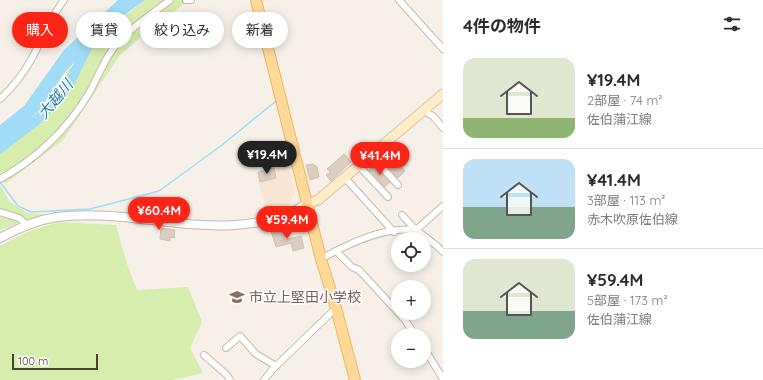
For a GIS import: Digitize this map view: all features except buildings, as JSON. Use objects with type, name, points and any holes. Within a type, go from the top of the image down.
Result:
[{"type":"main road","points":[[256,0],[321,259],[355,380]]},
{"type":"main road","points":[[307,204],[318,200],[443,94]]},
{"type":"street","points":[[0,99],[11,88],[30,61],[54,13],[64,0]]},
{"type":"street","points":[[0,179],[17,169],[52,141],[88,94],[106,59],[120,41],[170,0]]},
{"type":"street","points":[[186,0],[191,0]]},
{"type":"street","points":[[399,0],[443,49]]},
{"type":"street","points":[[424,111],[433,116],[443,128]]},
{"type":"street","points":[[371,155],[398,185]]},
{"type":"street","points":[[359,166],[388,197]]},
{"type":"street","points":[[345,178],[394,232],[407,229],[416,230],[443,206]]},
{"type":"street","points":[[0,238],[27,225],[57,217],[85,216],[186,223],[242,225],[295,212],[307,204]]},
{"type":"street","points":[[0,212],[19,218],[27,225]]},
{"type":"street","points":[[402,216],[416,230],[443,252]]},
{"type":"street","points":[[321,259],[365,238],[391,233]]},
{"type":"street","points":[[336,251],[352,267],[359,270],[405,320],[410,328]]},
{"type":"street","points":[[264,380],[276,366],[336,308]]},
{"type":"street","points":[[226,348],[240,336],[256,354],[276,366]]},
{"type":"street","points":[[204,355],[227,375],[230,380]]},
{"type":"street","points":[[431,359],[443,378]]},
{"type":"shaded area","points":[[288,163],[295,192],[287,208],[267,212],[256,172]]},
{"type":"green space","points":[[145,0],[189,0],[173,12],[140,12],[140,38],[132,45],[132,12],[130,12]]},
{"type":"green space","points":[[91,48],[128,48],[120,55],[63,140],[5,184],[0,175],[0,152],[40,121],[68,70]]},
{"type":"green space","points":[[0,185],[10,202],[27,213],[56,215],[18,223],[0,230]]},
{"type":"green space","points":[[59,222],[116,225],[127,264],[137,290],[188,287],[202,322],[190,348],[203,373],[172,380],[0,380],[0,246],[29,231]]},
{"type":"water","points":[[118,0],[145,0],[129,12],[105,12]]},
{"type":"water","points":[[76,39],[76,48],[87,48],[65,72],[40,109],[0,150],[0,125],[24,106],[68,46]]},
{"type":"waterway","name":"大越川","points":[[0,148],[38,119],[68,86],[87,48]]},
{"type":"waterway","points":[[0,182],[18,206],[31,212],[90,209],[159,191],[222,145],[276,101]]},
{"type":"place","name":"市立上堅田小学校","points":[[237,297]]}]
